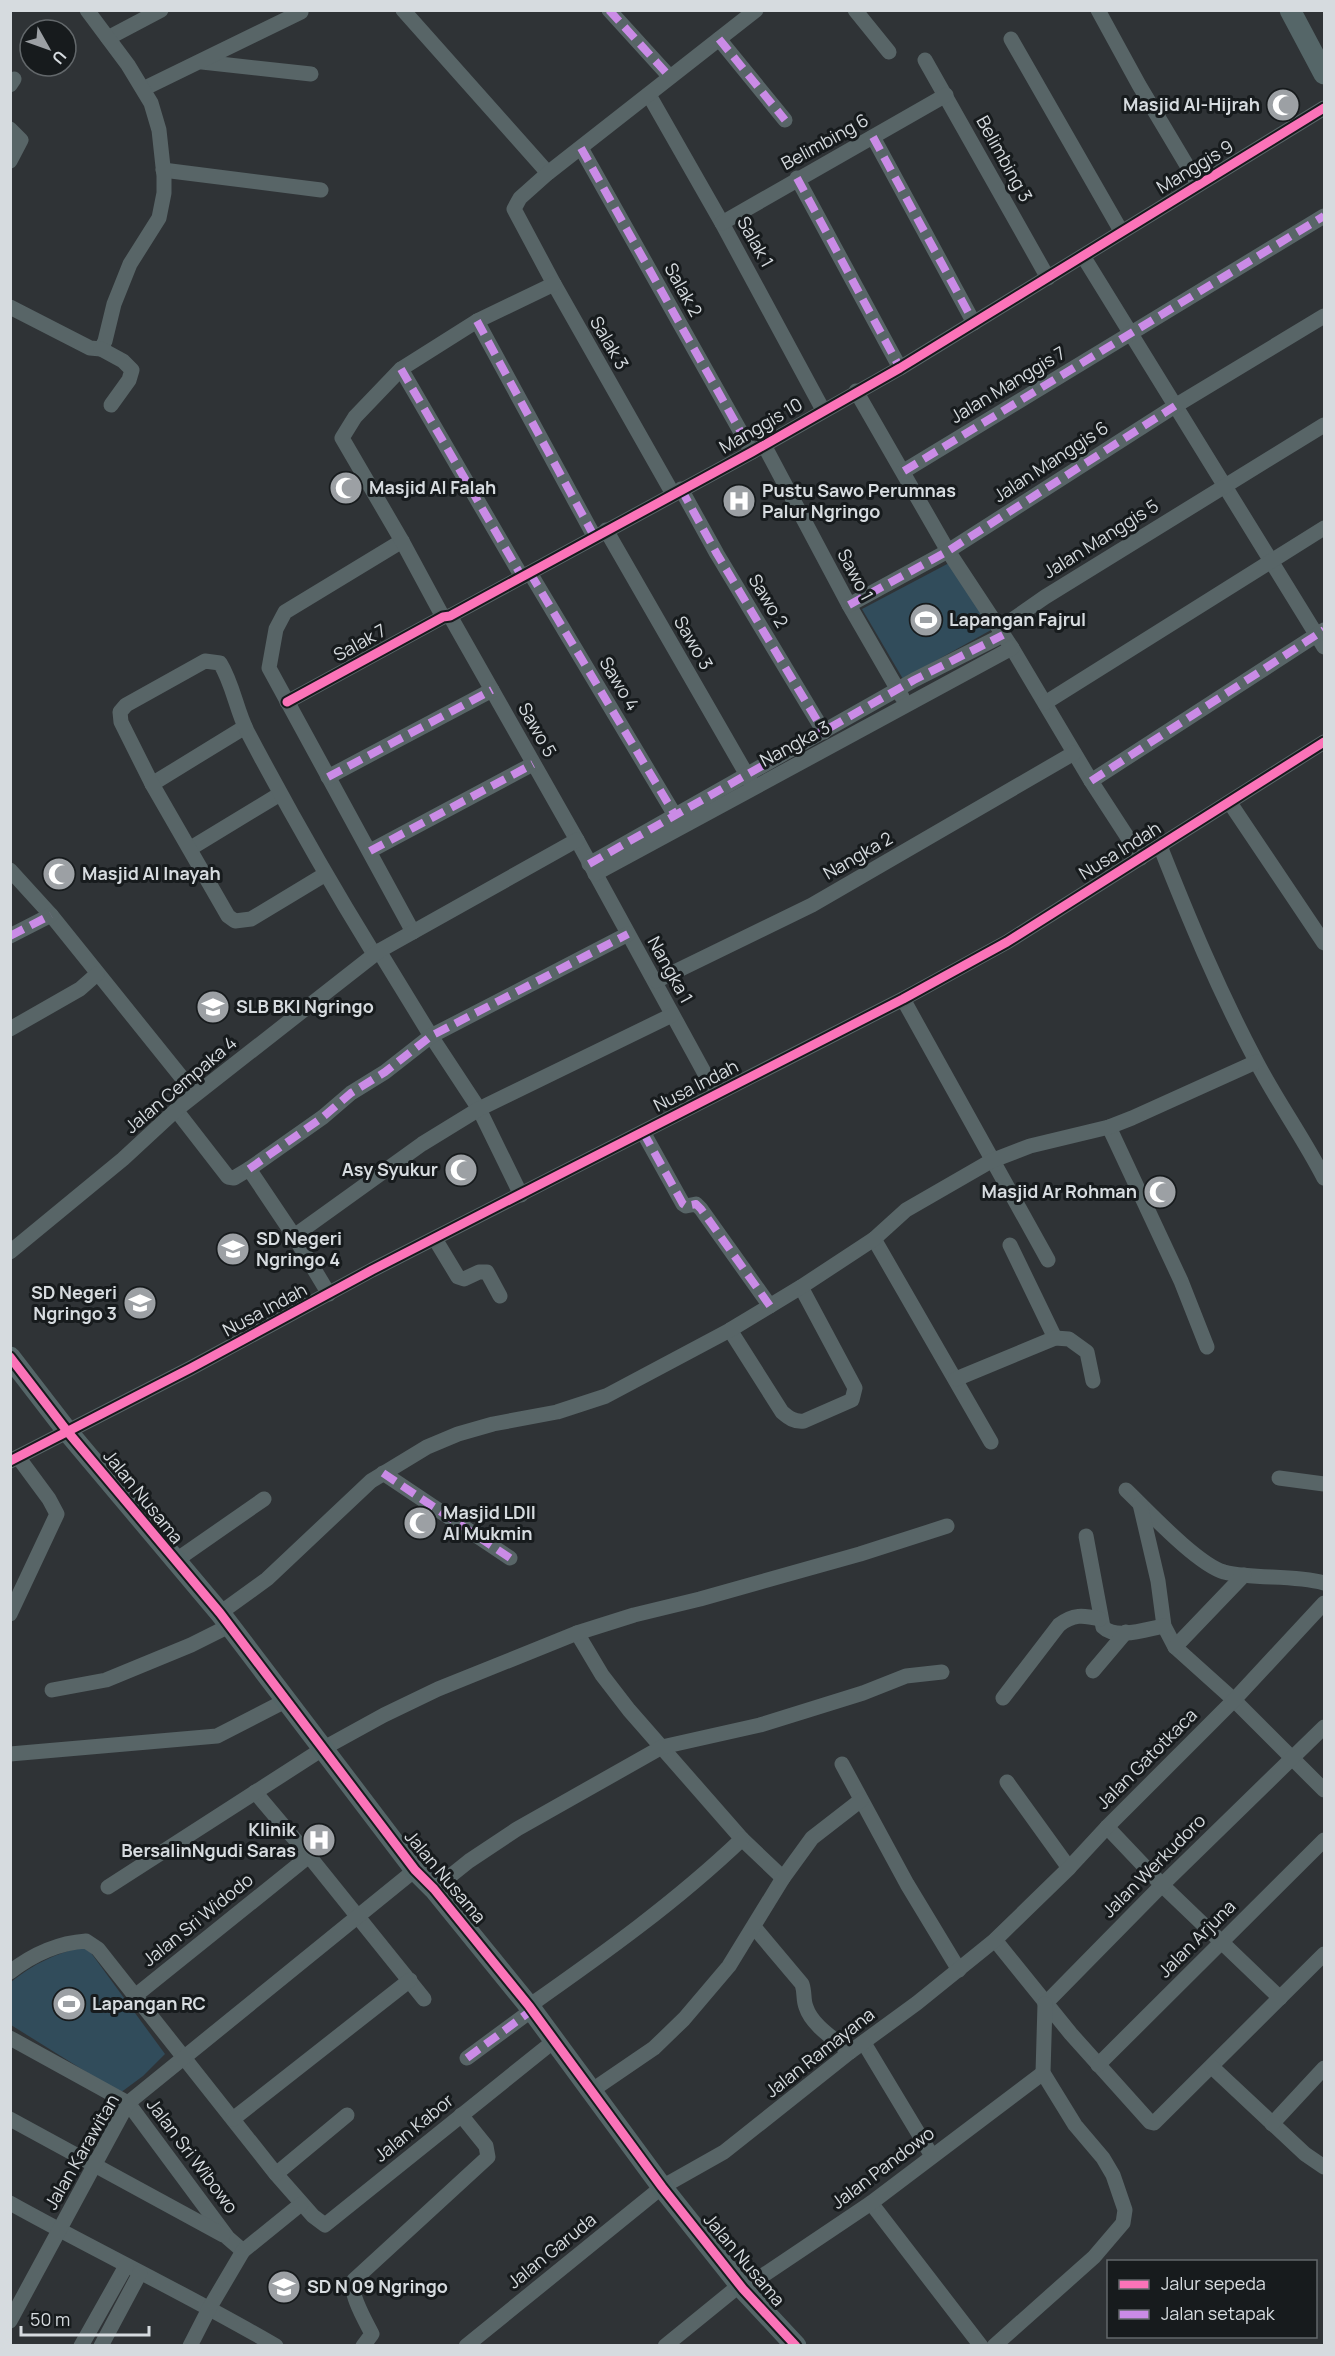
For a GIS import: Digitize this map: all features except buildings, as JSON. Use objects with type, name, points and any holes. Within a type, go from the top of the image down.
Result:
[{"type":"street","points":[[87,10],[151,103],[159,130],[164,170],[164,193],[159,218],[129,264],[114,304],[108,335],[101,349]]},
{"type":"street","points":[[108,38],[161,10]]},
{"type":"street","points":[[403,10],[548,174],[719,39],[747,13]]},
{"type":"street","points":[[609,10],[670,77]]},
{"type":"street","points":[[855,10],[889,52]]},
{"type":"street","points":[[1098,10],[1139,85],[1198,184]]},
{"type":"street","points":[[1290,10],[1324,74]]},
{"type":"street","points":[[143,89],[202,63],[301,12]]},
{"type":"street","points":[[719,39],[784,120]]},
{"type":"street","points":[[1011,39],[1121,231]]},
{"type":"street","name":"Belimbing 3","points":[[925,60],[1048,278]]},
{"type":"street","points":[[202,63],[311,74]]},
{"type":"street","name":"Salak 1","points":[[649,95],[722,223],[823,410]]},
{"type":"street","name":"Belimbing 6","points":[[722,223],[797,178],[946,95]]},
{"type":"street","name":"Manggis 9","points":[[1083,256],[1324,108]]},
{"type":"street","points":[[10,129],[21,140],[10,161]]},
{"type":"street","points":[[873,137],[974,323]]},
{"type":"street","name":"Salak 2","points":[[581,148],[758,448]]},
{"type":"street","points":[[164,170],[321,190]]},
{"type":"street","name":"Salak 3","points":[[548,174],[520,198],[514,209],[554,284],[677,491]]},
{"type":"street","points":[[797,178],[900,368]]},
{"type":"street","name":"Jalan Manggis 7","points":[[904,471],[1324,216]]},
{"type":"street","points":[[1083,256],[1322,637],[1091,781]]},
{"type":"street","name":"Manggis 10","points":[[447,616],[758,448],[900,368],[1083,256]]},
{"type":"street","points":[[401,369],[477,321],[554,284]]},
{"type":"street","points":[[10,307],[90,348],[101,349],[123,361],[132,370],[129,380],[111,405]]},
{"type":"street","name":"Jalan Manggis 6","points":[[849,605],[948,551],[1175,406],[1324,316]]},
{"type":"street","name":"Sawo 3","points":[[477,321],[600,533],[751,781]]},
{"type":"street","name":"Sawo 5","points":[[401,369],[345,430],[342,438],[492,690],[592,869]]},
{"type":"street","name":"Sawo 4","points":[[401,369],[678,821]]},
{"type":"street","points":[[856,391],[948,551],[1012,648],[1091,781],[1142,858]]},
{"type":"street","name":"Jalan Manggis 5","points":[[751,781],[824,732],[1001,632],[1045,597],[1324,425]]},
{"type":"street","name":"Sawo 1","points":[[758,448],[907,706]]},
{"type":"street","name":"Sawo 2","points":[[677,491],[824,732]]},
{"type":"street","points":[[1045,704],[1324,528]]},
{"type":"street","points":[[402,541],[285,612],[276,629],[269,668],[413,932]]},
{"type":"street","name":"Salak 7","points":[[287,702],[447,616]]},
{"type":"street","name":"Nangka 3","points":[[751,781],[907,706],[1012,648]]},
{"type":"street","points":[[324,874],[251,919],[235,921],[228,916],[191,848],[152,784],[121,722],[120,712],[126,705],[206,662],[220,663],[227,675],[245,727],[324,874],[479,1109],[521,1195]]},
{"type":"street","points":[[328,777],[492,690]]},
{"type":"street","points":[[152,784],[245,727]]},
{"type":"street","name":"Nusa Indah","points":[[14,1459],[435,1239],[903,999],[1007,942],[1324,742]]},
{"type":"street","name":"Nangka 2","points":[[656,981],[812,905],[1074,753]]},
{"type":"street","points":[[370,851],[533,764]]},
{"type":"street","points":[[592,869],[751,781]]},
{"type":"street","points":[[191,848],[280,794]]},
{"type":"street","points":[[1230,803],[1324,943]]},
{"type":"street","name":"Jalan Cempaka 4","points":[[10,1252],[123,1159],[195,1094],[376,952],[577,840]]},
{"type":"street","points":[[1160,846],[1209,968],[1256,1062],[1324,1178]]},
{"type":"street","name":"Nangka 1","points":[[592,869],[656,981],[672,1015],[716,1094]]},
{"type":"street","points":[[10,870],[51,915],[195,1094]]},
{"type":"street","points":[[10,936],[51,915]]},
{"type":"street","points":[[176,1110],[228,1177],[234,1178],[323,1117],[351,1093],[385,1072],[431,1036],[628,934]]},
{"type":"street","points":[[10,1029],[80,989],[97,974]]},
{"type":"street","points":[[903,999],[1048,1260]]},
{"type":"street","points":[[294,1236],[422,1144],[479,1109],[672,1015]]},
{"type":"street","points":[[52,1690],[106,1680],[191,1645],[224,1620],[313,1538],[356,1494],[382,1473],[427,1447],[458,1434],[493,1424],[557,1412],[606,1396],[770,1306],[874,1239],[906,1210],[992,1161],[1030,1146],[1109,1127],[1256,1062]]},
{"type":"street","points":[[1109,1127],[1181,1281],[1206,1347]]},
{"type":"street","points":[[643,1132],[683,1204],[686,1206],[696,1204],[701,1209],[770,1306]]},
{"type":"street","points":[[249,1169],[329,1294]]},
{"type":"street","points":[[435,1239],[458,1277],[464,1279],[479,1272],[487,1272],[500,1296]]},
{"type":"street","points":[[874,1239],[991,1442]]},
{"type":"street","points":[[1010,1245],[1055,1338]]},
{"type":"street","points":[[730,1330],[782,1412],[790,1419],[796,1422],[804,1421],[852,1400],[855,1388],[801,1287]]},
{"type":"street","points":[[956,1379],[1055,1338],[1069,1338],[1087,1352],[1093,1381]]},
{"type":"street","name":"Jalan Nusama","points":[[10,1357],[67,1431],[224,1620],[415,1870],[434,1888],[531,2008],[662,2187],[742,2287],[796,2346]]},
{"type":"street","points":[[10,1614],[57,1514],[49,1499],[14,1459]]},
{"type":"street","points":[[382,1473],[510,1558]]},
{"type":"street","points":[[1279,1478],[1324,1484]]},
{"type":"street","points":[[1126,1490],[1190,1551],[1222,1571],[1244,1575],[1288,1576],[1324,1583]]},
{"type":"street","points":[[174,1561],[264,1499]]},
{"type":"street","points":[[1140,1504],[1158,1581],[1164,1626],[1175,1647],[1234,1700],[1324,1790]]},
{"type":"street","points":[[108,1887],[324,1748],[438,1689],[577,1633],[634,1615],[860,1554],[947,1526]]},
{"type":"street","points":[[1086,1536],[1103,1627],[1108,1632],[1126,1632],[1164,1626]]},
{"type":"street","points":[[1175,1647],[1244,1575]]},
{"type":"street","name":"Jalan Gatotkaca","points":[[995,1940],[1234,1700],[1324,1603]]},
{"type":"street","points":[[1003,1698],[1059,1625],[1071,1616],[1100,1618]]},
{"type":"street","points":[[1093,1671],[1126,1632]]},
{"type":"street","points":[[577,1633],[602,1675],[629,1710],[742,1839],[783,1878]]},
{"type":"street","points":[[434,1888],[517,1829],[662,1747],[760,1725],[906,1677],[942,1672]]},
{"type":"street","points":[[10,1754],[217,1736],[287,1700]]},
{"type":"street","name":"Jalan Werkudoro","points":[[1045,2004],[1162,1885],[1324,1727]]},
{"type":"street","points":[[842,1764],[907,1884],[959,1970]]},
{"type":"street","points":[[1007,1782],[1069,1868]]},
{"type":"street","points":[[255,1792],[424,1998]]},
{"type":"street","points":[[591,2091],[654,2048],[684,2019],[722,1975],[783,1878],[812,1838],[861,1800]]},
{"type":"street","points":[[1107,1827],[1162,1885],[1280,1998]]},
{"type":"street","points":[[467,2058],[627,1937],[742,1839]]},
{"type":"street","name":"Jalan Arjuna","points":[[1098,2065],[1324,1840]]},
{"type":"street","name":"Jalan Sri Widodo","points":[[135,1996],[309,1856]]},
{"type":"street","name":"Jalan Karawitan","points":[[10,2321],[128,2103],[415,1870]]},
{"type":"street","points":[[754,1927],[802,1984],[806,1993],[804,2002],[807,2012],[821,2028],[850,2052]]},
{"type":"street","points":[[995,1940],[1045,2004],[1150,2122],[1159,2121],[1324,1954]]},
{"type":"street","name":"Jalan Ramayana","points":[[662,2187],[724,2152],[995,1940]]},
{"type":"street","points":[[10,1972],[36,1955],[58,1946],[86,1941],[98,1949],[301,2204],[243,2251],[190,2346]]},
{"type":"street","points":[[232,2119],[410,1980]]},
{"type":"street","points":[[994,2346],[1094,2257],[1124,2223],[1121,2195],[1113,2175],[1103,2158],[1075,2125],[1044,2073],[1045,2004]]},
{"type":"street","name":"Jalan Sri Wibowo","points":[[10,2038],[128,2103],[228,2238],[243,2251]]},
{"type":"street","name":"Jalan Kabor","points":[[301,2204],[321,2224],[325,2225],[554,2041]]},
{"type":"street","points":[[864,2043],[932,2156]]},
{"type":"street","points":[[1212,2067],[1305,2154],[1324,2167]]},
{"type":"street","points":[[1272,2124],[1324,2068]]},
{"type":"street","name":"Jalan Pandowo","points":[[665,2346],[742,2287],[871,2203],[1044,2073]]},
{"type":"street","points":[[276,2174],[346,2115]]},
{"type":"street","points":[[363,2346],[372,2334],[352,2293],[351,2285],[354,2280],[488,2157],[486,2146],[461,2115]]},
{"type":"street","points":[[10,2119],[228,2238]]},
{"type":"street","name":"Jalan Garuda","points":[[466,2346],[662,2187]]},
{"type":"street","points":[[10,2203],[126,2266],[210,2307],[276,2346]]},
{"type":"street","points":[[871,2203],[981,2346]]},
{"type":"street","points":[[81,2346],[126,2266]]},
{"type":"street","points":[[101,2346],[140,2273]]},
{"type":"shaded area","name":"Lapangan Fajrul","points":[[951,562],[991,630],[903,679],[862,609]]},
{"type":"shaded area","name":"Lapangan RC","points":[[86,1946],[165,2054],[143,2076],[120,2093],[11,2025],[10,1983],[46,1960]]},
{"type":"marked path","points":[[609,10],[670,77]]},
{"type":"marked path","points":[[719,39],[785,120]]},
{"type":"marked path","points":[[873,137],[974,323]]},
{"type":"marked path","points":[[581,148],[752,452]]},
{"type":"marked path","points":[[797,178],[900,368]]},
{"type":"marked path","points":[[904,471],[1324,216]]},
{"type":"marked path","points":[[477,321],[594,536]]},
{"type":"marked path","points":[[401,369],[522,577]]},
{"type":"marked path","points":[[849,605],[948,551],[1175,406]]},
{"type":"marked path","points":[[681,489],[717,554],[824,732]]},
{"type":"marked path","points":[[530,573],[675,815]]},
{"type":"marked path","points":[[1091,781],[1324,630]]},
{"type":"marked path","points":[[589,864],[914,680],[1003,635]]},
{"type":"marked path","points":[[328,777],[492,690]]},
{"type":"marked path","points":[[370,851],[533,764]]},
{"type":"marked path","points":[[10,936],[51,915]]},
{"type":"marked path","points":[[249,1169],[323,1117],[351,1093],[385,1072],[431,1036],[628,934]]},
{"type":"marked path","points":[[643,1132],[683,1204],[686,1206],[696,1204],[701,1209],[770,1306]]},
{"type":"marked path","points":[[383,1473],[510,1558]]},
{"type":"marked path","points":[[467,2058],[532,2010]]},
{"type":"cycle path","points":[[287,702],[752,452],[900,368],[1324,108]]},
{"type":"cycle path","points":[[10,1461],[191,1368],[372,1270],[903,999],[1007,942],[1324,742]]},
{"type":"cycle path","points":[[10,1357],[67,1431],[220,1613],[415,1870],[434,1889],[529,2006],[662,2187],[743,2289],[796,2346]]},
{"type":"place","name":"Masjid Al-Hijrah","points":[[1283,105]]},
{"type":"place","name":"Masjid Al Falah","points":[[346,488]]},
{"type":"place","name":"Pustu Sawo Perumnas Palur Ngringo","points":[[739,501]]},
{"type":"place","name":"Lapangan Fajrul","points":[[926,620]]},
{"type":"place","name":"Masjid Al Inayah","points":[[59,874]]},
{"type":"place","name":"SLB BKI Ngringo","points":[[213,1007]]},
{"type":"place","name":"Asy Syukur","points":[[461,1170]]},
{"type":"place","name":"Masjid Ar Rohman","points":[[1160,1192]]},
{"type":"place","name":"SD Negeri Ngringo 4","points":[[233,1249]]},
{"type":"place","name":"SD Negeri Ngringo 3","points":[[140,1303]]},
{"type":"place","name":"Masjid LDII Al Mukmin","points":[[420,1523]]},
{"type":"place","name":"Klinik BersalinNgudi Saras","points":[[319,1840]]},
{"type":"place","name":"Lapangan RC","points":[[69,2004]]},
{"type":"place","name":"SD N 09 Ngringo","points":[[284,2287]]}]
